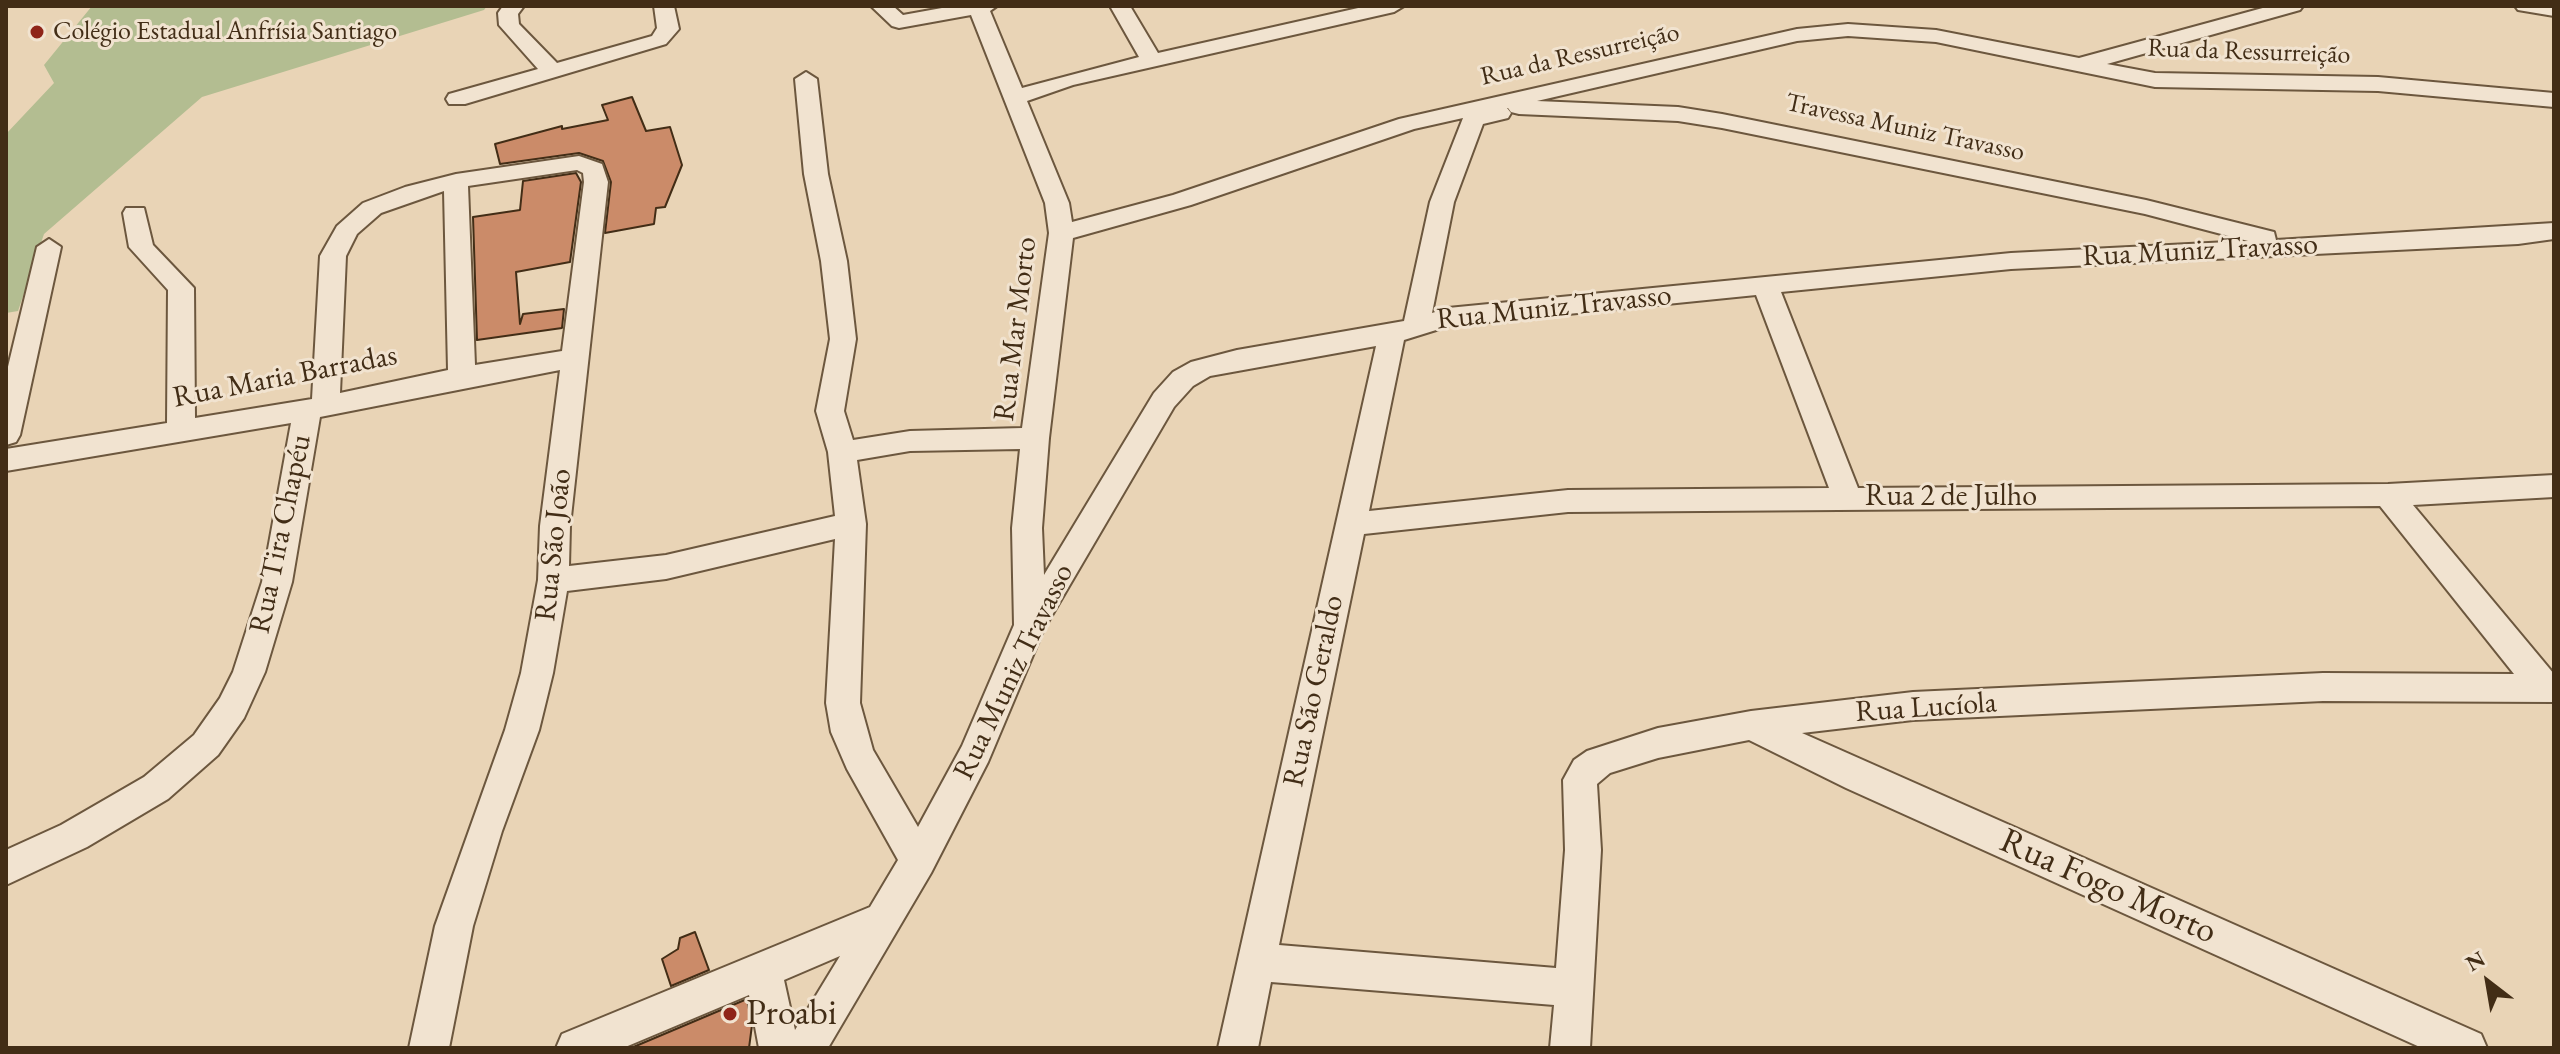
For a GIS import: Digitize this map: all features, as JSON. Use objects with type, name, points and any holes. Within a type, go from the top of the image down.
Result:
[{"type":"street","points":[[514,6],[508,13],[509,25],[553,72]]},
{"type":"street","points":[[457,99],[659,40],[668,29],[664,6]]},
{"type":"street","points":[[881,6],[894,21],[910,22],[981,7]]},
{"type":"street","points":[[1120,6],[1151,60]]},
{"type":"street","points":[[1014,98],[1067,80],[1394,6]]},
{"type":"street","points":[[2078,66],[2293,6]]},
{"type":"street","points":[[2525,6],[2554,10]]},
{"type":"street","name":"Rua Mar Morto","points":[[981,7],[1057,203],[1061,233],[1027,528],[1030,625]]},
{"type":"street","name":"Rua da Ressurreição","points":[[1061,233],[1196,195],[1342,143],[1498,102],[1797,35],[1848,30],[1936,36],[2155,80],[2378,84],[2554,100]]},
{"type":"street","points":[[806,79],[816,174],[834,261],[843,339],[830,411],[842,452],[851,524],[843,703],[848,732],[859,758],[918,861]]},
{"type":"street","name":"Travessa Muniz Travasso","points":[[1498,102],[1528,110],[1678,114],[1797,134],[2146,207],[2296,246]]},
{"type":"street","name":"Rua São Geraldo","points":[[1238,1048],[1350,524],[1442,202],[1473,120],[1528,110]]},
{"type":"street","name":"Rua São João","points":[[429,1048],[454,926],[522,730],[537,673],[553,580],[555,526],[596,182],[594,169],[579,163],[456,181]]},
{"type":"street","points":[[456,181],[462,377]]},
{"type":"street","name":"Rua Tira Chapéu","points":[[6,868],[74,836],[156,788],[206,745],[232,708],[249,672],[277,582],[316,408],[333,256],[346,231],[372,208],[456,181]]},
{"type":"street","points":[[135,213],[141,247],[181,288],[181,431]]},
{"type":"street","name":"Rua Muniz Travasso","points":[[806,1048],[918,861],[976,752],[1030,625],[1164,400],[1183,379],[1237,359],[1404,329],[1448,317],[2011,261],[2518,236],[2554,231]]},
{"type":"street","points":[[6,435],[13,367],[49,247]]},
{"type":"street","points":[[1766,286],[1847,498]]},
{"type":"street","name":"Rua Maria Barradas","points":[[6,460],[316,408],[462,377],[575,358]]},
{"type":"street","points":[[842,452],[910,441],[1035,438]]},
{"type":"street","name":"Rua 2 de Julho","points":[[1350,524],[1568,501],[2388,495],[2554,486]]},
{"type":"street","points":[[2388,495],[2549,688]]},
{"type":"street","points":[[553,580],[666,567],[851,524]]},
{"type":"street","name":"Rua Lucíola","points":[[1570,1048],[1583,850],[1578,798],[1580,780],[1586,771],[1599,762],[1658,743],[1751,725],[1913,706],[2323,687],[2549,688]]},
{"type":"street","name":"Rua Fogo Morto","points":[[1751,725],[1858,777],[2467,1048]]},
{"type":"street","points":[[576,1048],[880,921]]},
{"type":"street","points":[[1257,962],[1574,988]]},
{"type":"street","points":[[763,972],[779,1048]]},
{"type":"green space","points":[[92,6],[487,6],[484,10],[202,97],[44,234],[18,311],[6,313],[6,134],[54,83],[44,65]]},
{"type":"building","points":[[632,97],[646,131],[670,127],[682,165],[665,207],[656,208],[654,224],[605,233],[611,182],[603,161],[579,153],[500,164],[495,144],[562,126],[562,129],[608,120],[602,105]]},
{"type":"building","points":[[576,173],[581,182],[570,262],[516,272],[520,324],[523,314],[564,309],[562,328],[477,340],[473,217],[520,210],[523,181]]},
{"type":"building","points":[[695,932],[709,970],[671,986],[662,959],[678,949],[680,938]]},
{"type":"building","name":"Proabi","points":[[747,999],[752,1025],[749,1048],[631,1048]]},
{"type":"place","name":"Colégio Estadual Anfrísia Santiago","points":[[37,32]]},
{"type":"place","name":"Proabi","points":[[730,1014]]}]
